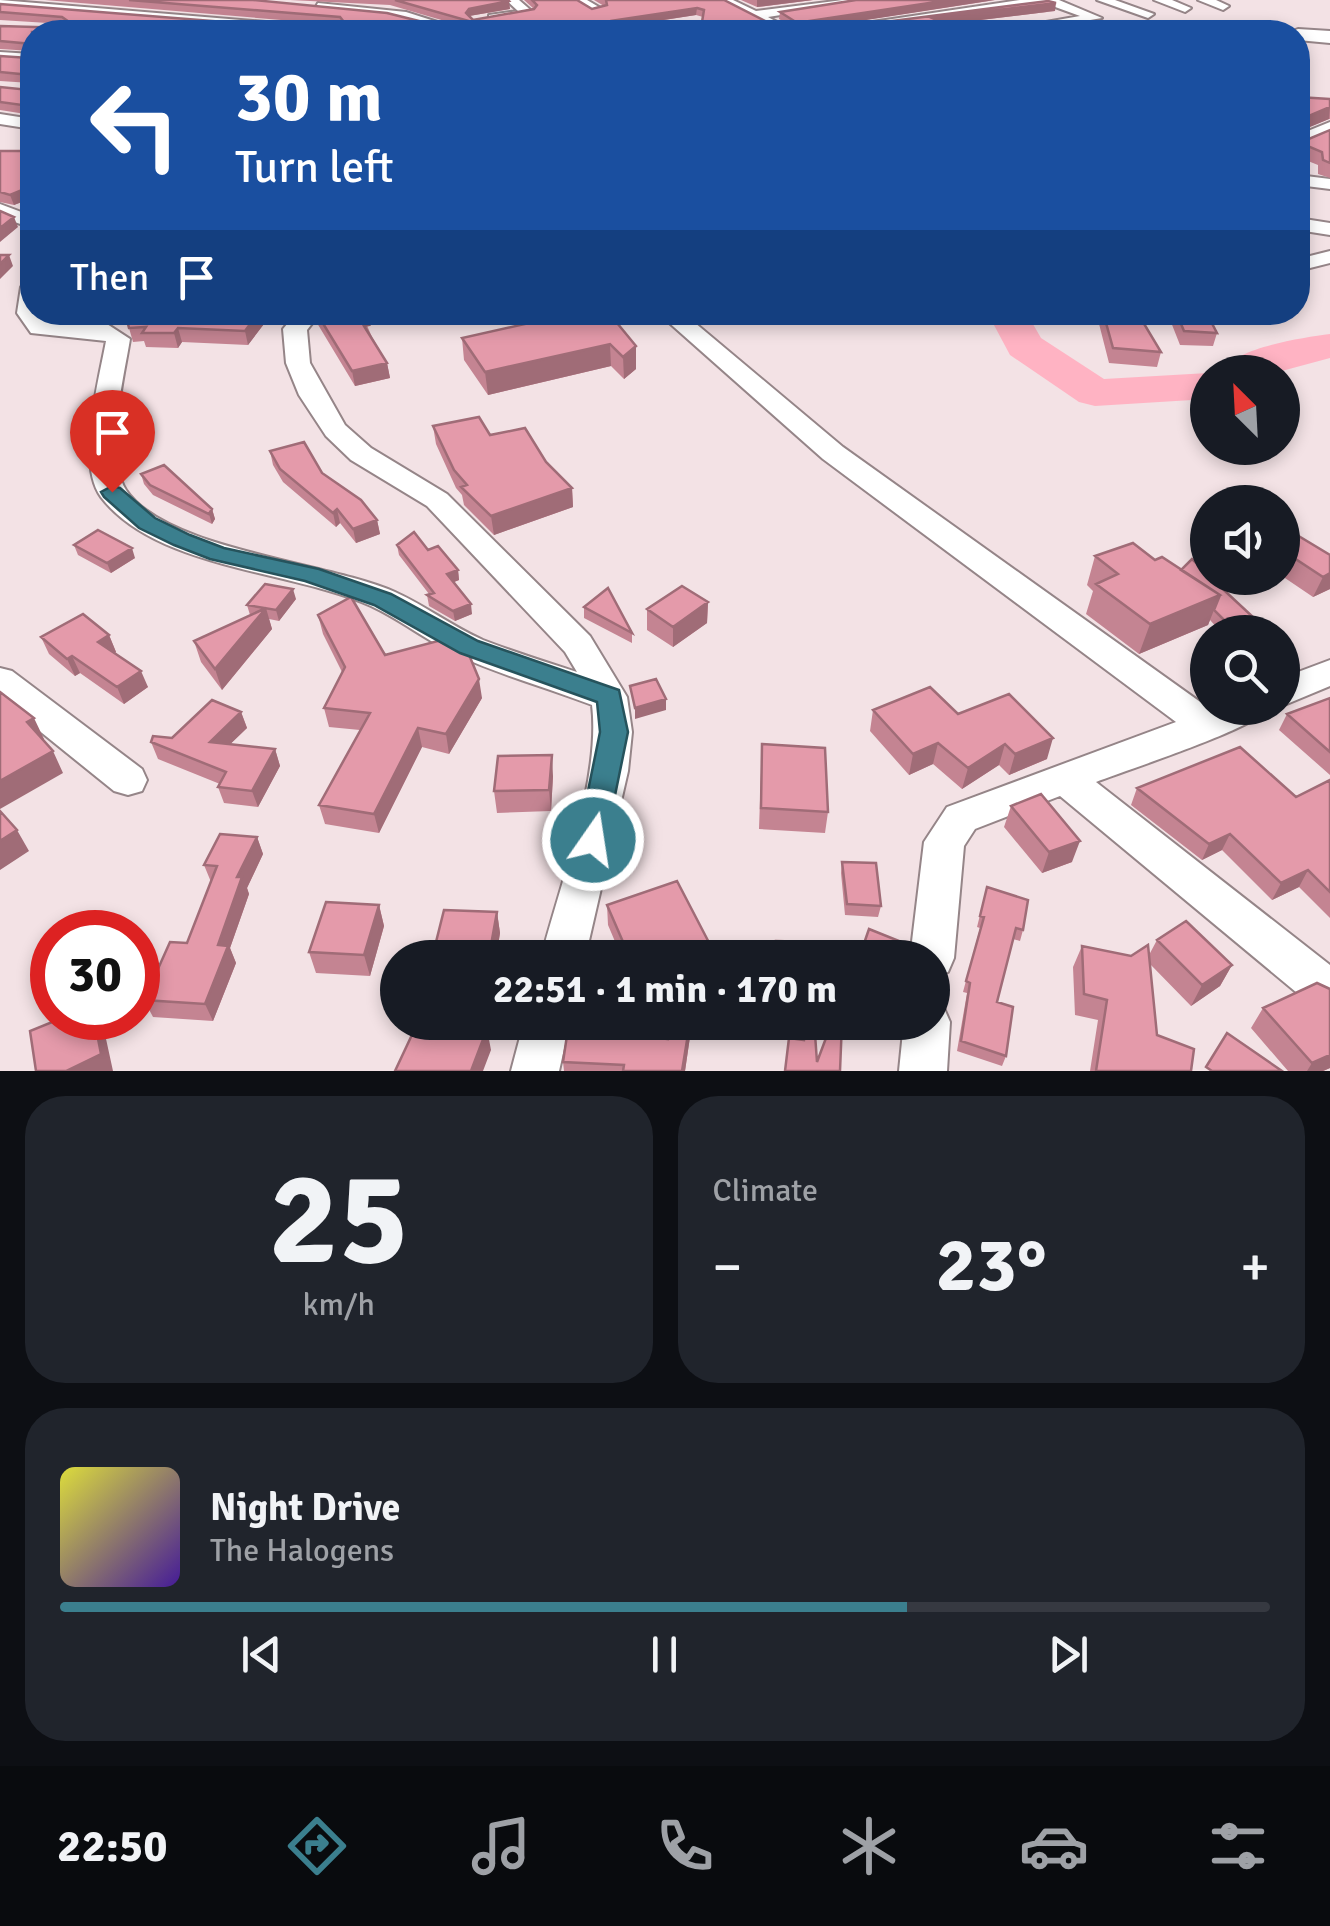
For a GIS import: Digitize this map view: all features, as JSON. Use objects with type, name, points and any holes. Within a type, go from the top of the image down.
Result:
[{"type":"street","points":[[50,6],[70,0]]},
{"type":"street","points":[[476,20],[528,13],[512,0]]},
{"type":"street","points":[[577,0],[598,10]]},
{"type":"street","points":[[724,0],[765,20]]},
{"type":"street","points":[[788,0],[806,9]]},
{"type":"street","points":[[755,15],[871,0]]},
{"type":"street","points":[[900,20],[1048,0],[1096,18],[1082,20]]},
{"type":"street","points":[[1103,0],[1148,14]]},
{"type":"street","points":[[1160,0],[1185,8]]},
{"type":"street","points":[[1204,0],[1223,6]]},
{"type":"street","points":[[0,2],[177,20]]},
{"type":"street","points":[[303,6],[420,20]]},
{"type":"street","points":[[36,325],[76,325]]},
{"type":"street","points":[[114,325],[118,339],[101,440],[112,492],[147,523],[218,554],[311,574],[382,600],[469,647],[610,697]]},
{"type":"street","points":[[298,325],[298,363],[312,395],[335,430],[360,454],[437,500],[465,527],[578,644],[610,697],[614,732],[609,771],[568,940]]},
{"type":"street","points":[[683,325],[833,453],[1208,727]]},
{"type":"street","points":[[1300,685],[1330,672]]},
{"type":"street","points":[[0,680],[128,780]]},
{"type":"street","points":[[934,940],[944,842],[961,818],[1213,725]]},
{"type":"street","points":[[1064,778],[1330,992]]},
{"type":"street","points":[[535,1071],[543,1040]]},
{"type":"street","points":[[923,1071],[926,1040]]},
{"type":"building","points":[[129,0],[253,0],[387,13],[415,20],[342,20]]},
{"type":"building","points":[[395,0],[509,1],[469,9],[466,13],[473,20]]},
{"type":"building","points":[[532,0],[577,0],[592,9],[607,5],[606,0],[724,0],[763,20],[702,20],[704,10],[697,8],[618,20],[473,20],[534,9],[537,5]]},
{"type":"building","points":[[856,0],[949,0],[816,20],[793,20],[780,12]]},
{"type":"building","points":[[1056,3],[932,18],[937,20],[900,20]]},
{"type":"building","points":[[0,4],[199,20],[66,20],[0,12]]},
{"type":"building","points":[[0,26],[20,27],[20,43],[0,41]]},
{"type":"building","points":[[0,56],[20,57],[20,74],[0,72]]},
{"type":"building","points":[[0,87],[20,89],[20,105],[0,102]]},
{"type":"building","points":[[1310,98],[1330,99],[1330,107],[1310,115]]},
{"type":"building","points":[[1330,130],[1330,163],[1323,160],[1322,152],[1310,147],[1310,138]]},
{"type":"building","points":[[0,151],[20,151],[20,191],[10,195],[0,192]]},
{"type":"building","points":[[0,211],[14,217],[0,228]]},
{"type":"building","points":[[128,325],[249,325],[245,331],[178,328],[174,333],[142,333],[146,327]]},
{"type":"building","points":[[324,325],[369,325],[364,326],[387,363],[352,371]]},
{"type":"building","points":[[520,325],[619,325],[636,346],[623,357],[610,344],[485,372],[462,338]]},
{"type":"building","points":[[1107,325],[1145,325],[1161,352],[1113,348]]},
{"type":"building","points":[[1181,325],[1213,325],[1217,333],[1184,331]]},
{"type":"building","points":[[479,417],[490,435],[525,428],[546,462],[572,488],[491,516],[461,487],[467,485],[454,470],[433,426]]},
{"type":"building","points":[[304,442],[322,473],[361,500],[377,520],[353,529],[337,509],[333,513],[280,469],[270,451]]},
{"type":"building","points":[[164,465],[212,509],[209,514],[150,485],[141,474]]},
{"type":"building","points":[[98,530],[132,548],[107,563],[74,545]]},
{"type":"building","points":[[414,532],[428,550],[438,546],[458,570],[447,574],[471,604],[453,611],[427,595],[434,593],[397,545]]},
{"type":"building","points":[[1300,537],[1330,555],[1330,573],[1323,577],[1300,562]]},
{"type":"building","points":[[1133,543],[1155,560],[1162,557],[1190,575],[1190,595],[1220,595],[1150,624],[1096,584],[1118,574],[1095,556]]},
{"type":"building","points":[[1190,561],[1190,576],[1181,570]]},
{"type":"building","points":[[265,584],[293,589],[276,610],[247,605]]},
{"type":"building","points":[[682,586],[708,602],[673,627],[647,609]]},
{"type":"building","points":[[608,588],[632,633],[584,607]]},
{"type":"building","points":[[1220,595],[1229,595],[1251,615],[1219,615],[1214,610]]},
{"type":"building","points":[[351,597],[385,655],[449,638],[465,645],[479,679],[446,734],[418,728],[374,814],[319,805],[370,713],[324,708],[345,667],[318,615]]},
{"type":"building","points":[[266,608],[215,669],[194,641]]},
{"type":"building","points":[[83,614],[109,635],[98,642],[141,671],[117,687],[72,656],[67,659],[41,637]]},
{"type":"building","points":[[656,679],[666,699],[635,708],[630,686]]},
{"type":"building","points":[[930,687],[958,714],[1009,694],[1053,738],[1015,754],[1005,744],[968,768],[938,743],[913,754],[873,710]]},
{"type":"building","points":[[0,692],[34,718],[27,722],[53,751],[0,781]]},
{"type":"building","points":[[1330,698],[1330,752],[1299,725],[1300,709]]},
{"type":"building","points":[[212,700],[241,712],[210,742],[275,749],[252,791],[218,787],[226,772],[151,742],[153,736],[172,738]]},
{"type":"building","points":[[762,744],[825,748],[828,812],[761,808]]},
{"type":"building","points":[[1240,747],[1296,797],[1330,780],[1330,892],[1308,870],[1281,883],[1230,834],[1209,844],[1137,788]]},
{"type":"building","points":[[552,755],[549,790],[494,791],[498,756]]},
{"type":"building","points":[[1041,794],[1080,841],[1049,852],[1011,806]]},
{"type":"building","points":[[0,811],[17,830],[0,841]]},
{"type":"building","points":[[220,834],[257,837],[237,877],[242,877],[218,945],[228,946],[205,1004],[160,1001],[160,964],[170,942],[187,943],[217,866],[204,865]]},
{"type":"building","points":[[842,862],[876,863],[881,906],[847,904]]},
{"type":"building","points":[[677,881],[708,940],[622,940],[607,905]]},
{"type":"building","points":[[987,887],[1028,900],[1023,930],[1016,928],[997,1002],[1013,1007],[1006,1056],[961,1041],[970,983],[966,981],[984,917],[980,916]]},
{"type":"building","points":[[326,902],[379,905],[364,955],[309,952]]},
{"type":"building","points":[[444,910],[497,912],[492,940],[436,940]]},
{"type":"building","points":[[1186,921],[1232,965],[1202,985],[1157,940]]},
{"type":"building","points":[[869,929],[896,940],[865,940]]},
{"type":"building","points":[[1148,945],[1157,1035],[1194,1049],[1191,1071],[1096,1071],[1107,1000],[1084,994],[1082,946],[1131,956]]},
{"type":"building","points":[[1317,983],[1330,989],[1330,1055],[1312,1063],[1263,1008]]},
{"type":"building","points":[[1227,1033],[1282,1071],[1212,1071],[1206,1067]]},
{"type":"building","points":[[31,1040],[98,1040],[101,1054],[66,1071],[36,1071]]},
{"type":"building","points":[[410,1040],[483,1040],[471,1071],[395,1071]]},
{"type":"building","points":[[566,1040],[687,1040],[682,1071],[623,1071],[624,1065],[563,1062]]},
{"type":"building","points":[[789,1040],[815,1040],[817,1062],[825,1040],[841,1040],[840,1071],[785,1071]]},
{"type":"waterway","points":[[1013,325],[1025,346],[1095,393],[1190,387]]},
{"type":"waterway","points":[[1285,355],[1330,346]]},
{"type":"route","points":[[112,492],[147,523],[182,540],[218,554],[311,574],[382,600],[469,647],[610,697],[614,732],[593,840]]}]
